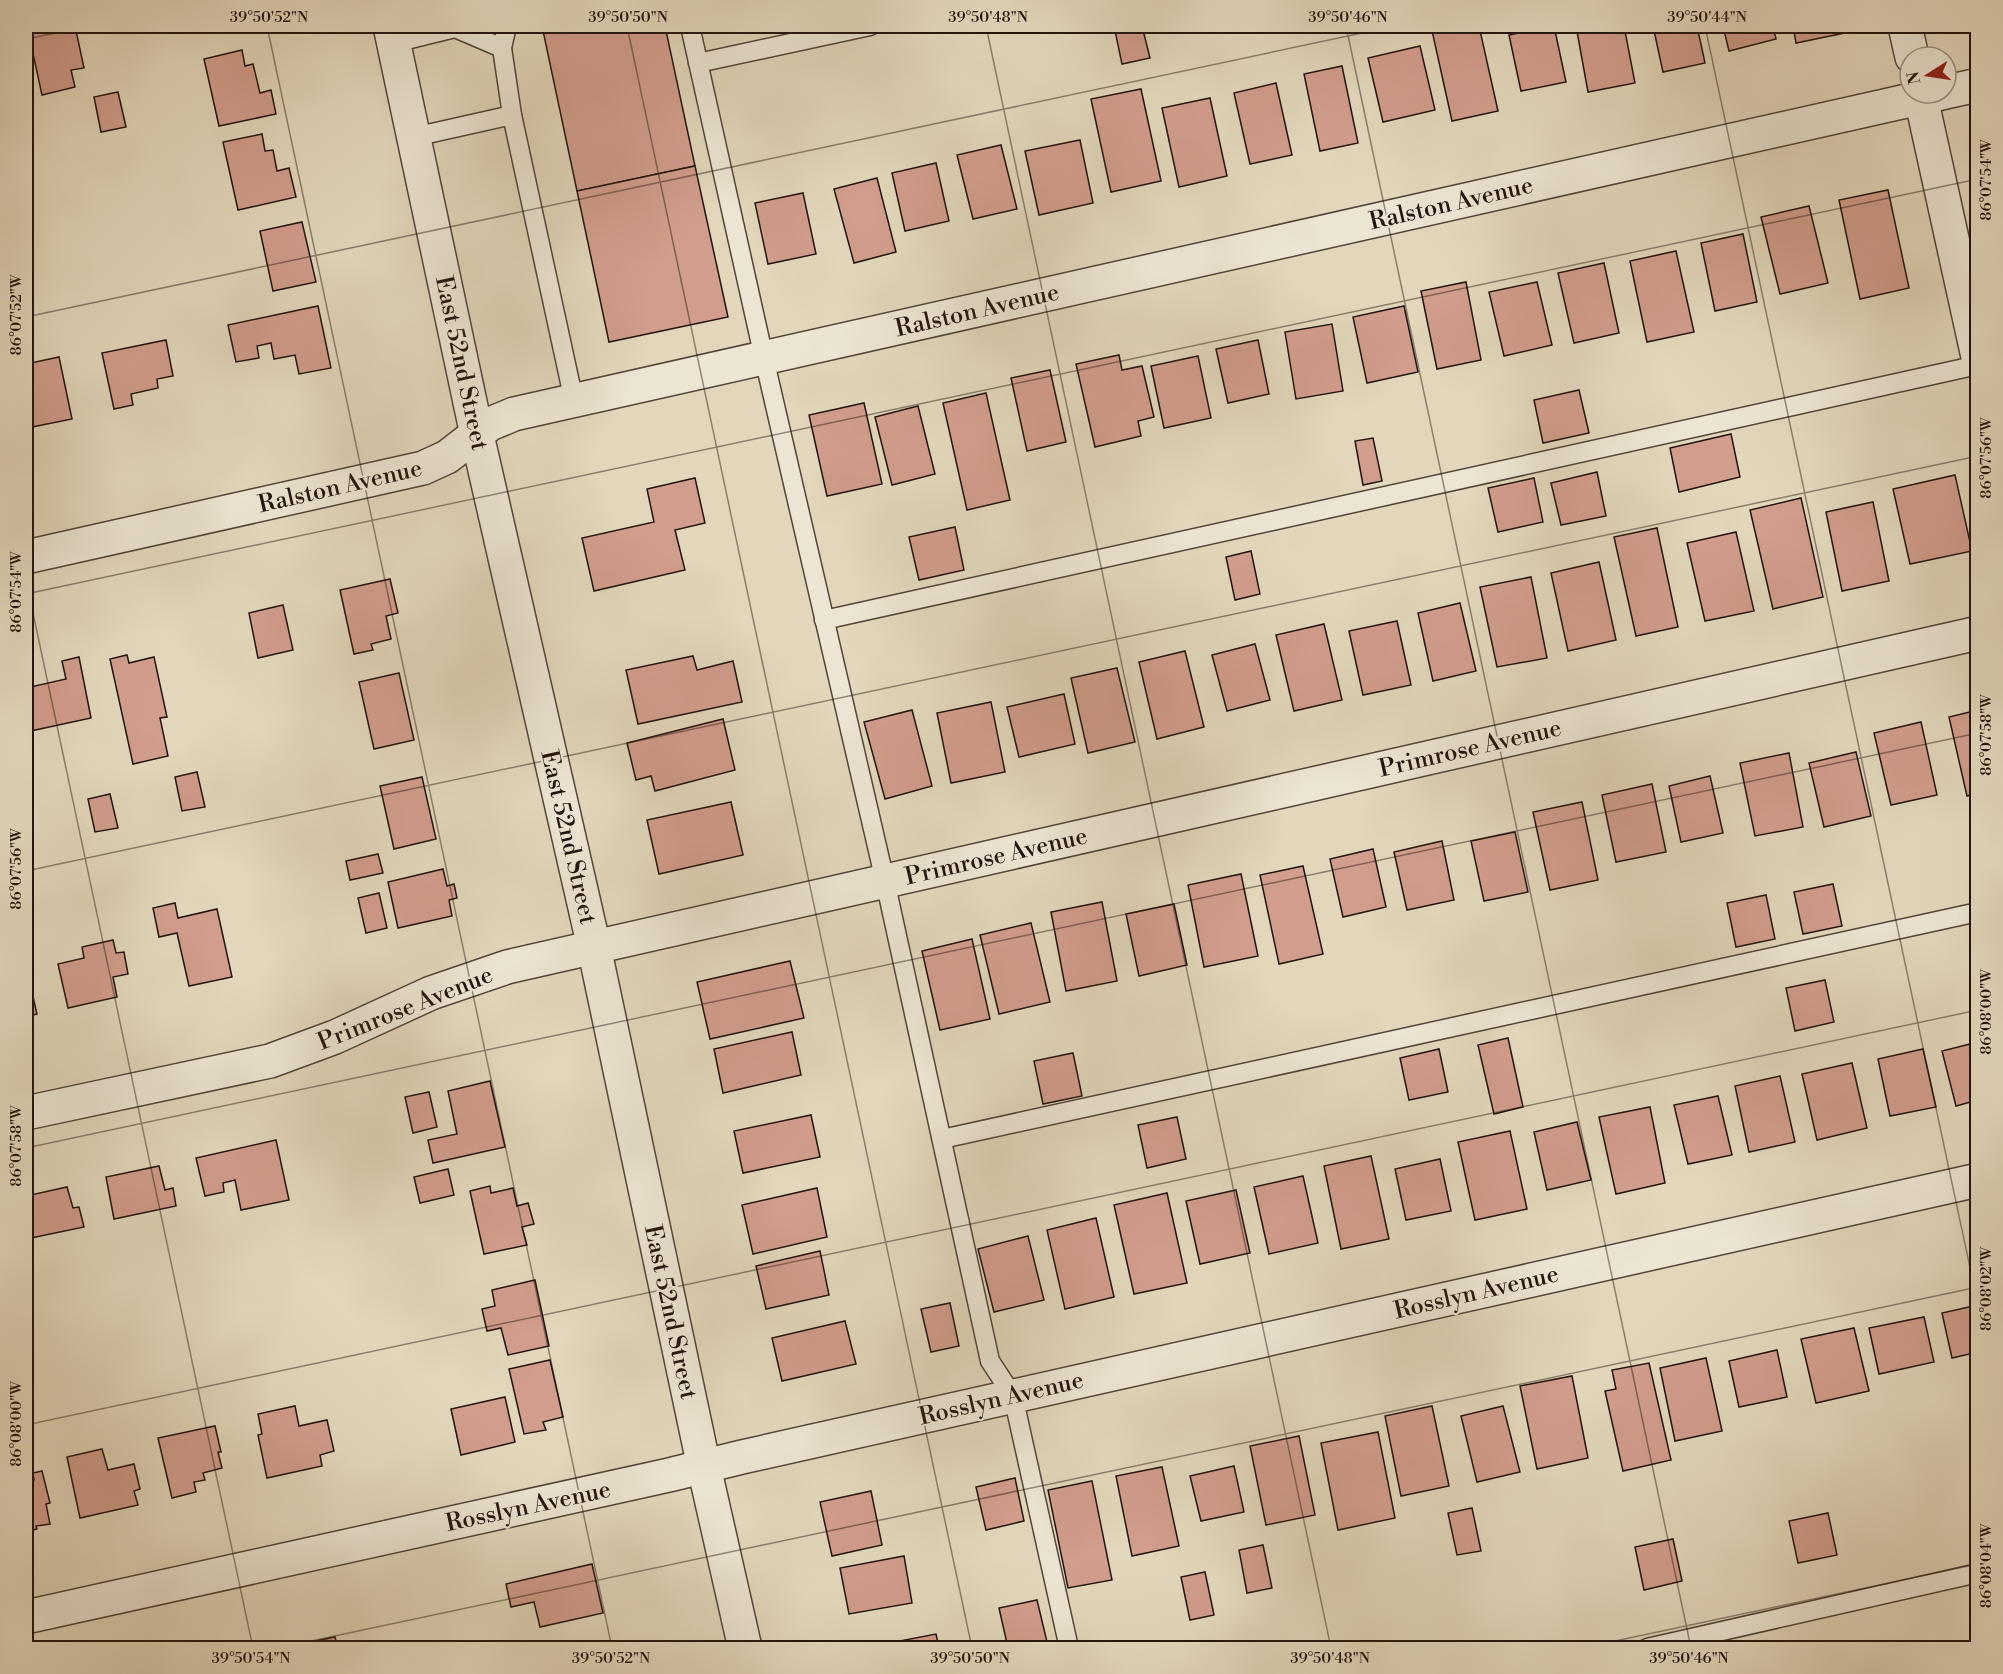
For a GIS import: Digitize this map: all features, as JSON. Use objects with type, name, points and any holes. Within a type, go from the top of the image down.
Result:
[{"type":"street","points":[[1905,26],[1909,45]]},
{"type":"street","name":"East 52nd Street","points":[[392,34],[477,435],[594,947],[704,1467],[745,1648]]},
{"type":"street","name":"Ralston Avenue","points":[[1958,89],[1977,85]]},
{"type":"street","name":"Ralston Avenue","points":[[26,557],[423,468],[447,457],[490,424],[507,417],[1898,102]]},
{"type":"street","points":[[1934,105],[1977,357]]},
{"type":"street","name":"Primrose Avenue","points":[[26,1113],[270,1061],[335,1037],[406,1003],[455,984],[507,968],[1977,633]]},
{"type":"street","name":"Rosslyn Avenue","points":[[26,1617],[704,1467],[1977,1180]]},
{"type":"lane","points":[[507,26],[502,48],[512,115],[574,401]]},
{"type":"lane","points":[[690,26],[885,881],[990,1361],[1013,1396],[1069,1648]]},
{"type":"lane","points":[[698,63],[870,26]]},
{"type":"lane","points":[[392,34],[455,27],[502,48]]},
{"type":"lane","points":[[414,137],[512,115]]},
{"type":"lane","points":[[824,620],[1977,365]]},
{"type":"lane","points":[[942,1139],[1977,912]]},
{"type":"lane","points":[[1647,1648],[1977,1573]]},
{"type":"building","points":[[27,26],[75,26],[84,68],[71,70],[75,87],[42,95]]},
{"type":"building","points":[[155,26],[187,26],[156,32]]},
{"type":"building","points":[[542,26],[665,26],[695,166],[577,191]]},
{"type":"building","points":[[1114,26],[1142,26],[1150,58],[1122,64]]},
{"type":"building","points":[[1431,26],[1479,26],[1498,111],[1452,121]]},
{"type":"building","points":[[1554,26],[1566,82],[1521,91],[1509,35]]},
{"type":"building","points":[[1576,26],[1624,26],[1635,83],[1588,92]]},
{"type":"building","points":[[1653,26],[1697,26],[1705,63],[1663,72]]},
{"type":"building","points":[[1723,26],[1773,26],[1776,39],[1729,51]]},
{"type":"building","points":[[1793,26],[1843,26],[1845,33],[1796,43]]},
{"type":"building","points":[[1420,46],[1435,110],[1383,122],[1368,58]]},
{"type":"building","points":[[242,50],[245,66],[253,64],[260,93],[271,90],[276,114],[219,126],[204,59]]},
{"type":"building","points":[[1342,66],[1358,143],[1320,151],[1304,74]]},
{"type":"building","points":[[1276,83],[1292,155],[1250,164],[1234,93]]},
{"type":"building","points":[[1141,89],[1161,181],[1111,192],[1091,99]]},
{"type":"building","points":[[118,92],[126,127],[101,132],[94,97]]},
{"type":"building","points":[[1210,98],[1227,176],[1179,187],[1162,108]]},
{"type":"building","points":[[262,134],[265,151],[273,150],[277,171],[289,168],[296,197],[238,210],[223,142]]},
{"type":"building","points":[[1080,140],[1093,203],[1039,215],[1025,151]]},
{"type":"building","points":[[1001,145],[1017,209],[973,219],[957,155]]},
{"type":"building","points":[[936,163],[949,221],[905,231],[892,173]]},
{"type":"building","points":[[695,166],[728,317],[609,342],[577,191]]},
{"type":"building","points":[[877,178],[896,252],[854,263],[834,189]]},
{"type":"building","points":[[1888,190],[1909,288],[1860,299],[1839,200]]},
{"type":"building","points":[[803,193],[816,254],[768,264],[755,203]]},
{"type":"building","points":[[1809,206],[1828,283],[1780,294],[1761,217]]},
{"type":"building","points":[[302,222],[316,282],[273,291],[260,231]]},
{"type":"building","points":[[1743,234],[1757,302],[1715,311],[1701,243]]},
{"type":"building","points":[[1676,251],[1694,332],[1647,342],[1630,261]]},
{"type":"building","points":[[1604,263],[1619,333],[1574,343],[1558,273]]},
{"type":"building","points":[[1466,282],[1481,360],[1437,369],[1421,291]]},
{"type":"building","points":[[1537,282],[1552,345],[1504,356],[1489,292]]},
{"type":"building","points":[[318,306],[331,368],[299,374],[295,355],[274,359],[271,343],[257,346],[259,358],[236,362],[228,325]]},
{"type":"building","points":[[1404,306],[1418,372],[1367,383],[1353,317]]},
{"type":"building","points":[[1332,324],[1343,391],[1296,399],[1285,332]]},
{"type":"building","points":[[166,340],[173,376],[157,379],[158,388],[131,394],[133,405],[114,409],[102,353]]},
{"type":"building","points":[[1258,340],[1269,394],[1228,403],[1216,349]]},
{"type":"building","points":[[1119,355],[1122,370],[1142,366],[1154,417],[1138,421],[1141,436],[1095,447],[1076,364]]},
{"type":"building","points":[[1198,356],[1211,418],[1164,428],[1151,366]]},
{"type":"building","points":[[59,357],[72,419],[27,428],[26,364]]},
{"type":"building","points":[[1050,370],[1066,442],[1027,451],[1011,378]]},
{"type":"building","points":[[1579,390],[1589,433],[1543,443],[1534,400]]},
{"type":"building","points":[[986,393],[1010,500],[967,510],[943,403]]},
{"type":"building","points":[[864,403],[882,484],[827,496],[809,415]]},
{"type":"building","points":[[918,406],[935,474],[892,485],[875,417]]},
{"type":"building","points":[[1731,434],[1740,477],[1679,492],[1670,448]]},
{"type":"building","points":[[1373,438],[1382,481],[1363,485],[1355,441]]},
{"type":"building","points":[[1597,472],[1606,516],[1561,525],[1551,483]]},
{"type":"building","points":[[1955,475],[1972,551],[1910,564],[1893,489]]},
{"type":"building","points":[[695,478],[705,523],[675,530],[685,570],[594,591],[582,538],[654,522],[647,489]]},
{"type":"building","points":[[1534,478],[1543,522],[1498,532],[1488,488]]},
{"type":"building","points":[[1801,498],[1823,597],[1773,609],[1750,510]]},
{"type":"building","points":[[1873,502],[1889,581],[1842,591],[1826,512]]},
{"type":"building","points":[[955,527],[964,570],[919,580],[909,537]]},
{"type":"building","points":[[1657,528],[1678,627],[1636,636],[1614,537]]},
{"type":"building","points":[[1736,532],[1754,611],[1705,621],[1687,543]]},
{"type":"building","points":[[1251,551],[1260,594],[1235,600],[1226,557]]},
{"type":"building","points":[[1599,562],[1616,640],[1568,651],[1551,573]]},
{"type":"building","points":[[1531,577],[1547,658],[1497,667],[1480,587]]},
{"type":"building","points":[[390,579],[398,613],[386,616],[391,639],[371,644],[373,650],[354,654],[340,590]]},
{"type":"building","points":[[1460,603],[1476,671],[1433,681],[1418,613]]},
{"type":"building","points":[[283,605],[293,650],[258,658],[249,613]]},
{"type":"building","points":[[1397,621],[1411,685],[1363,695],[1349,631]]},
{"type":"building","points":[[1324,624],[1342,700],[1294,711],[1276,635]]},
{"type":"building","points":[[1255,644],[1270,700],[1227,711],[1212,655]]},
{"type":"building","points":[[1185,651],[1204,727],[1157,739],[1139,662]]},
{"type":"building","points":[[127,655],[129,663],[154,657],[167,717],[160,718],[168,756],[133,764],[110,659]]},
{"type":"building","points":[[693,656],[697,670],[733,661],[742,702],[638,724],[626,670]]},
{"type":"building","points":[[79,657],[91,718],[26,732],[26,688],[66,679],[62,661]]},
{"type":"building","points":[[1117,668],[1135,742],[1088,753],[1071,678]]},
{"type":"building","points":[[399,673],[414,740],[374,749],[359,682]]},
{"type":"building","points":[[1064,694],[1075,744],[1019,757],[1007,707]]},
{"type":"building","points":[[991,702],[1005,772],[951,783],[937,713]]},
{"type":"building","points":[[912,710],[932,786],[885,799],[864,722]]},
{"type":"building","points":[[1978,710],[1978,793],[1967,796],[1949,717]]},
{"type":"building","points":[[723,719],[735,770],[655,791],[651,776],[636,780],[627,743]]},
{"type":"building","points":[[1921,722],[1937,795],[1891,805],[1874,733]]},
{"type":"building","points":[[1856,752],[1871,816],[1824,827],[1809,763]]},
{"type":"building","points":[[1789,753],[1803,827],[1755,836],[1740,763]]},
{"type":"building","points":[[197,772],[205,807],[182,811],[175,777]]},
{"type":"building","points":[[1710,776],[1723,833],[1681,842],[1669,786]]},
{"type":"building","points":[[422,777],[436,839],[394,849],[380,786]]},
{"type":"building","points":[[1652,784],[1666,852],[1616,862],[1602,795]]},
{"type":"building","points":[[110,794],[118,828],[95,832],[88,799]]},
{"type":"building","points":[[731,802],[743,855],[659,874],[647,820]]},
{"type":"building","points":[[1582,802],[1598,880],[1550,890],[1533,812]]},
{"type":"building","points":[[1515,832],[1528,892],[1484,901],[1471,841]]},
{"type":"building","points":[[1442,841],[1454,900],[1407,910],[1394,852]]},
{"type":"building","points":[[1373,849],[1386,907],[1343,917],[1330,859]]},
{"type":"building","points":[[378,854],[383,873],[350,880],[346,861]]},
{"type":"building","points":[[1303,866],[1323,954],[1279,964],[1260,875]]},
{"type":"building","points":[[443,869],[447,886],[454,884],[457,898],[449,900],[452,916],[398,928],[388,882]]},
{"type":"building","points":[[1241,874],[1258,956],[1204,967],[1188,885]]},
{"type":"building","points":[[1833,884],[1842,926],[1803,934],[1794,892]]},
{"type":"building","points":[[379,893],[387,928],[366,933],[358,898]]},
{"type":"building","points":[[1766,895],[1775,939],[1736,947],[1727,903]]},
{"type":"building","points":[[1102,902],[1117,981],[1066,991],[1051,912]]},
{"type":"building","points":[[175,903],[178,918],[217,909],[232,977],[189,986],[177,933],[159,937],[153,908]]},
{"type":"building","points":[[1174,904],[1187,965],[1139,976],[1126,914]]},
{"type":"building","points":[[1031,923],[1050,1002],[999,1014],[980,935]]},
{"type":"building","points":[[972,939],[990,1019],[940,1030],[922,951]]},
{"type":"building","points":[[113,940],[116,953],[124,952],[128,974],[113,977],[117,997],[68,1008],[58,964],[84,958],[82,947]]},
{"type":"building","points":[[790,961],[804,1018],[710,1039],[697,982]]},
{"type":"building","points":[[26,971],[37,1014],[26,1017]]},
{"type":"building","points":[[1825,980],[1834,1022],[1795,1031],[1786,988]]},
{"type":"building","points":[[792,1032],[801,1075],[723,1093],[714,1049]]},
{"type":"building","points":[[1508,1038],[1523,1107],[1494,1114],[1478,1045]]},
{"type":"building","points":[[1978,1042],[1978,1100],[1956,1106],[1942,1051]]},
{"type":"building","points":[[1439,1049],[1448,1092],[1409,1100],[1400,1058]]},
{"type":"building","points":[[1923,1049],[1936,1107],[1890,1116],[1878,1059]]},
{"type":"building","points":[[1073,1053],[1082,1096],[1043,1104],[1034,1061]]},
{"type":"building","points":[[1852,1063],[1867,1128],[1817,1140],[1802,1074]]},
{"type":"building","points":[[1780,1076],[1795,1142],[1749,1152],[1735,1086]]},
{"type":"building","points":[[490,1081],[505,1147],[433,1163],[428,1140],[457,1134],[448,1091]]},
{"type":"building","points":[[429,1092],[437,1127],[413,1133],[405,1097]]},
{"type":"building","points":[[1718,1096],[1732,1155],[1688,1164],[1674,1105]]},
{"type":"building","points":[[1650,1107],[1665,1183],[1616,1194],[1599,1117]]},
{"type":"building","points":[[811,1115],[820,1157],[743,1173],[734,1131]]},
{"type":"building","points":[[1177,1117],[1186,1159],[1147,1168],[1138,1125]]},
{"type":"building","points":[[1577,1122],[1591,1180],[1547,1190],[1534,1132]]},
{"type":"building","points":[[1510,1131],[1527,1209],[1475,1220],[1458,1142]]},
{"type":"building","points":[[276,1140],[289,1200],[241,1210],[235,1180],[223,1183],[224,1192],[205,1196],[196,1158]]},
{"type":"building","points":[[1371,1156],[1389,1239],[1341,1249],[1324,1166]]},
{"type":"building","points":[[1440,1159],[1451,1211],[1406,1220],[1395,1169]]},
{"type":"building","points":[[159,1166],[165,1190],[173,1188],[176,1206],[114,1219],[106,1177]]},
{"type":"building","points":[[448,1169],[454,1195],[420,1203],[414,1177]]},
{"type":"building","points":[[1303,1176],[1318,1243],[1269,1254],[1254,1187]]},
{"type":"building","points":[[490,1186],[491,1193],[513,1188],[517,1206],[528,1203],[534,1224],[522,1227],[527,1245],[484,1254],[470,1191]]},
{"type":"building","points":[[67,1187],[73,1208],[79,1207],[84,1227],[26,1239],[26,1196]]},
{"type":"building","points":[[817,1188],[827,1237],[753,1254],[742,1205]]},
{"type":"building","points":[[1236,1190],[1250,1253],[1200,1264],[1186,1201]]},
{"type":"building","points":[[1167,1193],[1187,1283],[1134,1294],[1114,1205]]},
{"type":"building","points":[[1096,1218],[1114,1297],[1065,1309],[1047,1230]]},
{"type":"building","points":[[1028,1236],[1044,1300],[994,1312],[978,1249]]},
{"type":"building","points":[[820,1251],[829,1295],[766,1309],[756,1266]]},
{"type":"building","points":[[535,1280],[549,1346],[508,1355],[501,1328],[487,1331],[482,1309],[495,1306],[492,1290]]},
{"type":"building","points":[[950,1303],[959,1346],[931,1352],[921,1309]]},
{"type":"building","points":[[1978,1305],[1978,1352],[1952,1358],[1942,1313]]},
{"type":"building","points":[[1924,1317],[1934,1362],[1879,1374],[1869,1328]]},
{"type":"building","points":[[845,1321],[856,1364],[782,1381],[772,1338]]},
{"type":"building","points":[[1854,1328],[1869,1391],[1816,1403],[1801,1339]]},
{"type":"building","points":[[1777,1350],[1787,1397],[1739,1407],[1729,1361]]},
{"type":"building","points":[[1706,1358],[1722,1431],[1675,1441],[1660,1368]]},
{"type":"building","points":[[550,1360],[563,1417],[543,1422],[546,1430],[524,1434],[509,1369]]},
{"type":"building","points":[[1649,1363],[1671,1460],[1623,1471],[1605,1391],[1616,1389],[1612,1370]]},
{"type":"building","points":[[1572,1376],[1588,1458],[1537,1469],[1520,1386]]},
{"type":"building","points":[[505,1397],[515,1442],[461,1455],[451,1409]]},
{"type":"building","points":[[295,1406],[299,1426],[327,1420],[334,1451],[320,1455],[322,1466],[267,1478],[258,1435],[262,1434],[258,1414]]},
{"type":"building","points":[[1432,1406],[1449,1486],[1401,1496],[1385,1416]]},
{"type":"building","points":[[1503,1406],[1520,1472],[1477,1482],[1461,1416]]},
{"type":"building","points":[[215,1426],[222,1468],[203,1473],[205,1480],[194,1482],[196,1492],[172,1498],[158,1438]]},
{"type":"building","points":[[1378,1432],[1395,1518],[1338,1530],[1321,1443]]},
{"type":"building","points":[[1299,1436],[1315,1515],[1266,1525],[1250,1446]]},
{"type":"building","points":[[102,1449],[108,1470],[134,1464],[140,1489],[134,1491],[138,1505],[80,1518],[67,1457]]},
{"type":"building","points":[[1234,1466],[1244,1512],[1201,1521],[1190,1476]]},
{"type":"building","points":[[1162,1467],[1179,1546],[1132,1556],[1116,1476]]},
{"type":"building","points":[[42,1471],[50,1503],[46,1504],[50,1524],[36,1526],[37,1529],[26,1532],[26,1482],[34,1480],[33,1473]]},
{"type":"building","points":[[1015,1478],[1024,1521],[986,1530],[976,1487]]},
{"type":"building","points":[[1092,1481],[1112,1580],[1068,1588],[1048,1490]]},
{"type":"building","points":[[871,1491],[882,1545],[832,1556],[820,1502]]},
{"type":"building","points":[[1472,1508],[1481,1551],[1457,1555],[1448,1513]]},
{"type":"building","points":[[1828,1513],[1837,1555],[1798,1563],[1789,1521]]},
{"type":"building","points":[[1673,1539],[1682,1581],[1644,1590],[1635,1547]]},
{"type":"building","points":[[1263,1545],[1272,1588],[1247,1593],[1239,1550]]},
{"type":"building","points":[[904,1556],[912,1603],[849,1614],[840,1568]]},
{"type":"building","points":[[592,1564],[603,1613],[540,1627],[534,1602],[511,1607],[506,1584]]},
{"type":"building","points":[[1205,1572],[1214,1615],[1190,1620],[1181,1577]]},
{"type":"building","points":[[1037,1600],[1047,1642],[1008,1648],[999,1608]]},
{"type":"building","points":[[936,1634],[939,1648],[863,1648]]},
{"type":"building","points":[[335,1637],[338,1648],[301,1648],[301,1644]]}]
